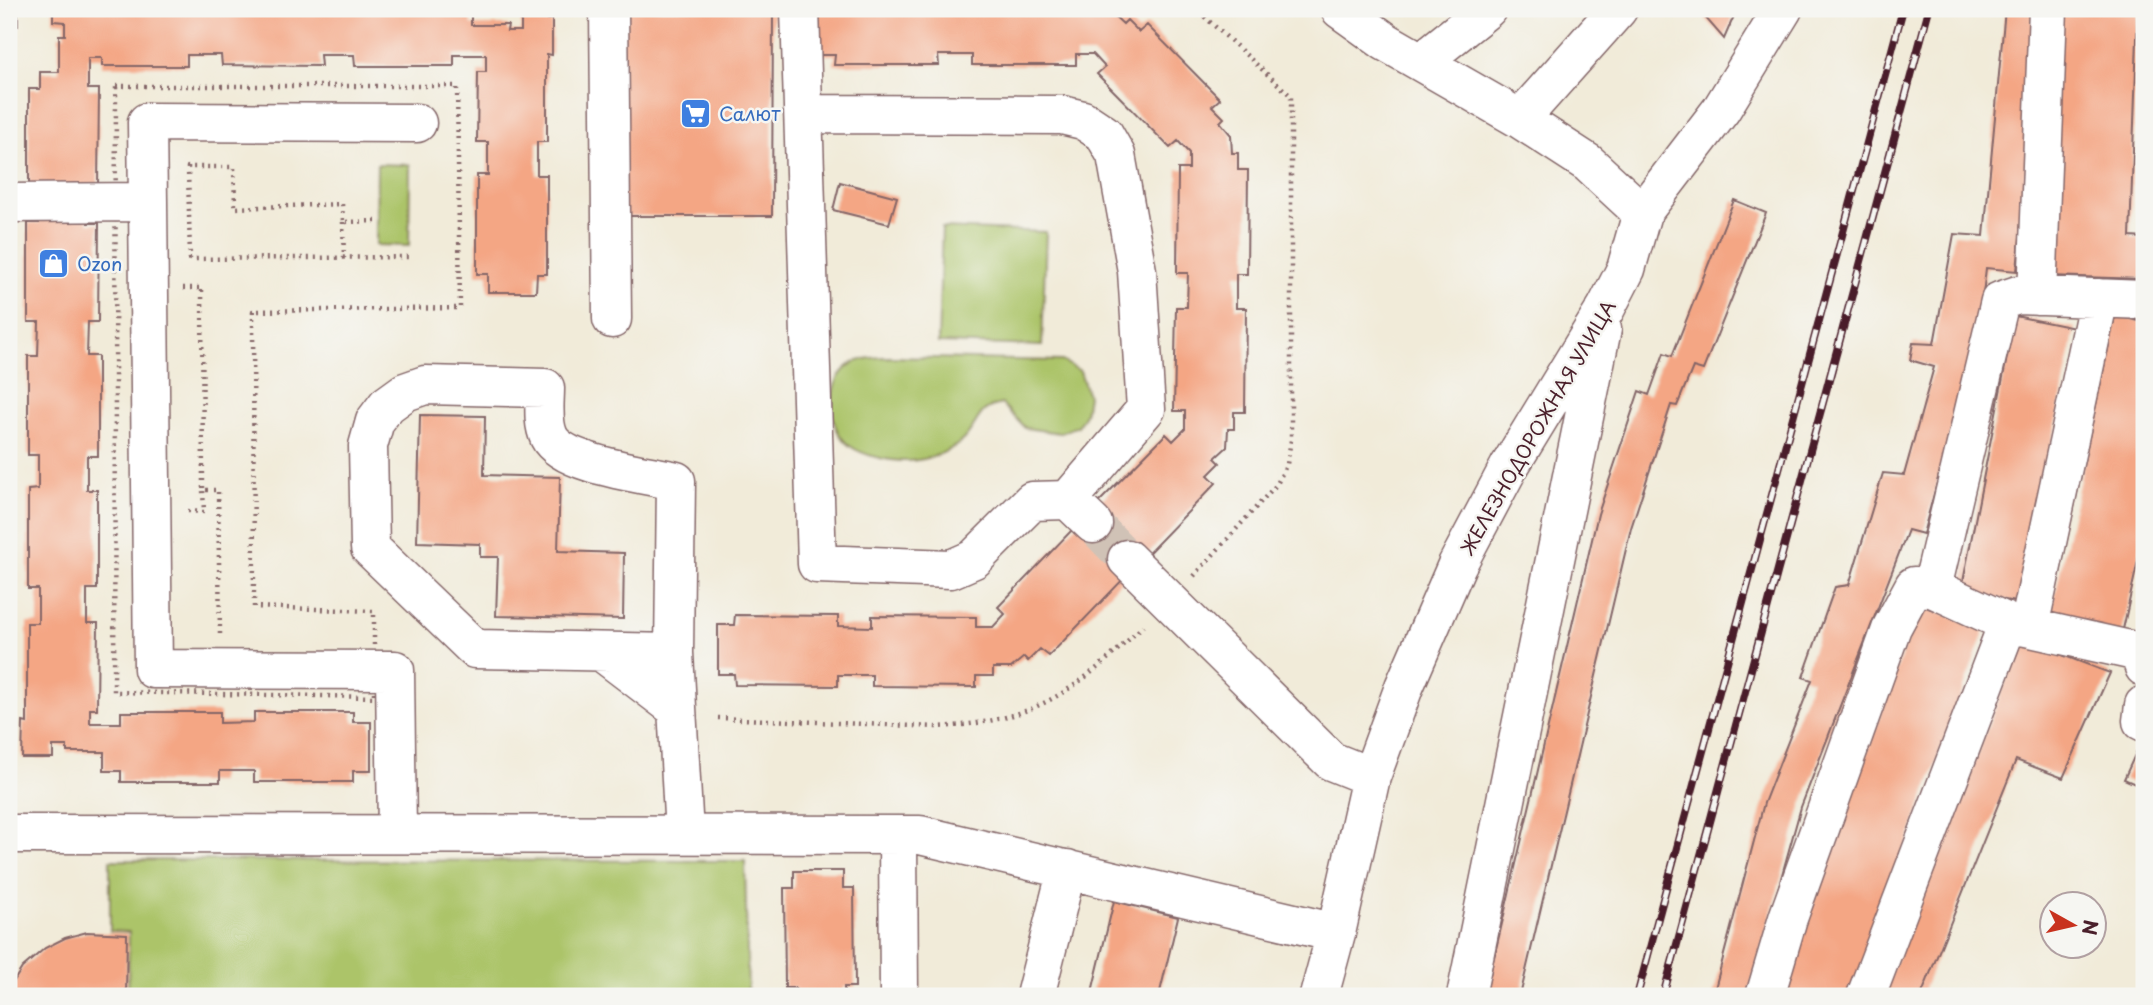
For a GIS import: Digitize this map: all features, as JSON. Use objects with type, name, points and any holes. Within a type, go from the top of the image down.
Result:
[{"type":"street","points":[[609,9],[612,319]]},
{"type":"street","points":[[800,9],[817,564],[951,569],[974,559],[1032,501],[1081,512],[1146,409],[1137,271],[1116,155],[1104,134],[1083,120],[1062,115],[805,114]]},
{"type":"street","points":[[1340,9],[1386,42],[1588,163],[1642,213]]},
{"type":"street","points":[[1421,62],[1487,9]]},
{"type":"street","points":[[1520,120],[1618,9]]},
{"type":"street","name":"ЖЕЛЕЗНОДОРОЖНАЯ УЛИЦА","points":[[1325,995],[1371,776],[1404,687],[1457,565],[1509,467],[1606,308],[1626,269],[1642,213],[1721,110],[1783,9]]},
{"type":"street","points":[[2037,296],[2048,9]]},
{"type":"street","points":[[397,834],[395,670],[374,683],[153,669],[147,122],[417,123]]},
{"type":"street","points":[[9,203],[148,202]]},
{"type":"street","points":[[1932,588],[2000,301],[2018,295],[2144,300]]},
{"type":"street","points":[[1866,996],[2018,625],[2099,298]]},
{"type":"street","points":[[1466,996],[1606,308]]},
{"type":"street","points":[[674,653],[475,649],[370,548],[368,446],[375,421],[387,405],[405,391],[425,385],[545,388],[545,418],[550,437],[560,450],[576,459],[676,481],[674,653],[684,834]]},
{"type":"street","points":[[1127,559],[1331,761],[1371,776]]},
{"type":"street","points":[[1765,996],[1787,918],[1892,627],[1914,586],[1932,588],[2018,625],[2142,648]]},
{"type":"street","points":[[602,652],[677,709]]},
{"type":"street","points":[[2144,705],[2144,722]]},
{"type":"street","points":[[9,834],[920,835],[1336,933]]},
{"type":"street","points":[[898,835],[899,996]]},
{"type":"street","points":[[1035,996],[1067,870]]},
{"type":"path","points":[[116,86],[457,86],[460,308],[253,311],[254,607],[374,611],[374,683]]},
{"type":"path","points":[[190,259],[188,167],[234,167],[236,208],[342,204],[344,258]]},
{"type":"path","points":[[343,222],[376,221]]},
{"type":"path","points":[[181,260],[411,257]]},
{"type":"path","points":[[172,288],[202,288],[203,490],[218,490],[220,639]]},
{"type":"green space","points":[[377,164],[410,165],[409,246],[376,245]]},
{"type":"green space","points":[[942,228],[1046,232],[1042,346],[938,343]]},
{"type":"green space","points":[[870,358],[1062,361],[1080,371],[1088,396],[1085,414],[1078,426],[1060,433],[1025,428],[1002,404],[981,414],[963,440],[940,454],[906,461],[869,455],[850,446],[836,426],[832,414],[834,388],[847,367]]},
{"type":"green space","points":[[110,860],[745,861],[748,996],[128,996],[129,932],[110,931]]},
{"type":"building","points":[[9,9],[18,9],[18,26],[9,26]]},
{"type":"building","points":[[53,9],[471,9],[471,25],[508,25],[507,31],[521,31],[521,19],[552,19],[552,55],[547,54],[547,142],[537,142],[537,175],[547,175],[547,274],[537,274],[536,292],[488,292],[488,274],[477,274],[477,175],[488,175],[488,142],[477,142],[478,72],[486,72],[486,55],[454,55],[454,66],[355,66],[354,55],[320,55],[321,66],[222,65],[221,55],[187,55],[187,66],[102,66],[102,58],[88,58],[88,89],[99,89],[98,188],[88,188],[88,223],[99,223],[98,322],[88,322],[87,356],[98,356],[98,456],[87,456],[87,490],[97,490],[97,589],[87,589],[87,623],[98,623],[97,709],[90,709],[90,723],[121,723],[121,712],[220,712],[220,723],[254,722],[254,712],[353,712],[353,722],[371,722],[371,771],[353,771],[353,782],[254,782],[254,771],[220,771],[220,782],[121,782],[121,771],[104,771],[104,752],[67,752],[67,746],[53,746],[53,758],[22,758],[23,722],[27,723],[27,623],[38,623],[38,589],[28,589],[28,490],[38,489],[38,455],[28,455],[28,356],[38,356],[39,322],[28,322],[28,223],[39,223],[39,188],[29,189],[29,89],[40,89],[40,72],[59,72],[59,35],[65,35],[65,22],[53,21]]},
{"type":"building","name":"Салют","points":[[620,9],[773,9],[772,216],[620,216]]},
{"type":"building","points":[[817,9],[1093,9],[1109,11],[1123,24],[1127,20],[1139,32],[1147,25],[1220,99],[1212,106],[1224,118],[1220,122],[1231,135],[1232,153],[1238,153],[1238,170],[1248,170],[1247,274],[1236,274],[1236,308],[1246,308],[1245,412],[1234,412],[1234,429],[1228,429],[1227,447],[1215,458],[1220,463],[1208,475],[1216,483],[1049,656],[1040,649],[1028,661],[1024,657],[1011,668],[993,668],[993,676],[976,676],[976,687],[872,686],[872,675],[838,675],[838,686],[735,685],[734,674],[718,674],[718,625],[734,625],[735,615],[838,616],[838,626],[872,627],[872,616],[976,617],[976,627],[993,627],[1005,614],[998,607],[1096,505],[1166,434],[1173,441],[1185,429],[1185,411],[1174,411],[1176,307],[1187,307],[1188,273],[1177,273],[1178,169],[1189,169],[1189,153],[1178,141],[1170,148],[1097,74],[1105,67],[1093,54],[1076,54],[1076,65],[972,65],[972,55],[938,55],[939,65],[834,65],[835,55],[817,55]]},
{"type":"building","points":[[1698,9],[1737,9],[1724,39]]},
{"type":"building","points":[[2005,9],[2040,9],[2017,271],[1986,268],[1979,329],[1923,534],[1908,530],[1801,807],[1748,996],[1713,996],[1764,803],[1812,680],[1803,677],[1835,587],[1849,585],[1883,473],[1904,475],[1934,367],[1910,360],[1913,343],[1934,344],[1954,234],[1984,236]]},
{"type":"building","points":[[2059,9],[2138,9],[2130,237],[2144,238],[2144,279],[2049,276]]},
{"type":"building","points":[[840,182],[897,197],[889,224],[833,210]]},
{"type":"building","points":[[1734,200],[1766,213],[1703,370],[1693,367],[1677,406],[1671,405],[1631,528],[1520,996],[1485,996],[1598,514],[1639,391],[1649,395],[1664,353],[1672,356]]},
{"type":"building","points":[[2015,316],[2075,328],[2021,603],[1961,592]]},
{"type":"building","points":[[2115,316],[2144,322],[2144,533],[2122,634],[2050,619]]},
{"type":"building","points":[[420,415],[485,416],[484,475],[560,477],[558,551],[624,553],[623,619],[496,616],[498,557],[480,557],[480,544],[417,542]]},
{"type":"building","points":[[1920,605],[1985,629],[1852,996],[1796,996],[1781,991]]},
{"type":"building","points":[[2022,640],[2110,673],[2063,778],[2016,760],[1921,996],[1882,996]]},
{"type":"building","points":[[2139,746],[2144,748],[2144,788],[2124,779]]},
{"type":"building","points":[[794,871],[843,871],[843,888],[854,888],[855,987],[844,987],[844,996],[796,996],[796,988],[785,988],[784,888],[794,888]]},
{"type":"building","points":[[1114,901],[1178,917],[1159,996],[1091,996]]},
{"type":"building","points":[[87,932],[127,934],[126,996],[9,996],[9,989],[22,968],[45,948],[65,938]]},
{"type":"tunnel","points":[[1093,524],[1127,559]]},
{"type":"railway","points":[[1637,996],[1903,9]]},
{"type":"railway","points":[[1663,996],[1929,9]]},
{"type":"place","name":"Салют","points":[[696,113]]},
{"type":"place","name":"Ozon","points":[[54,263]]}]
